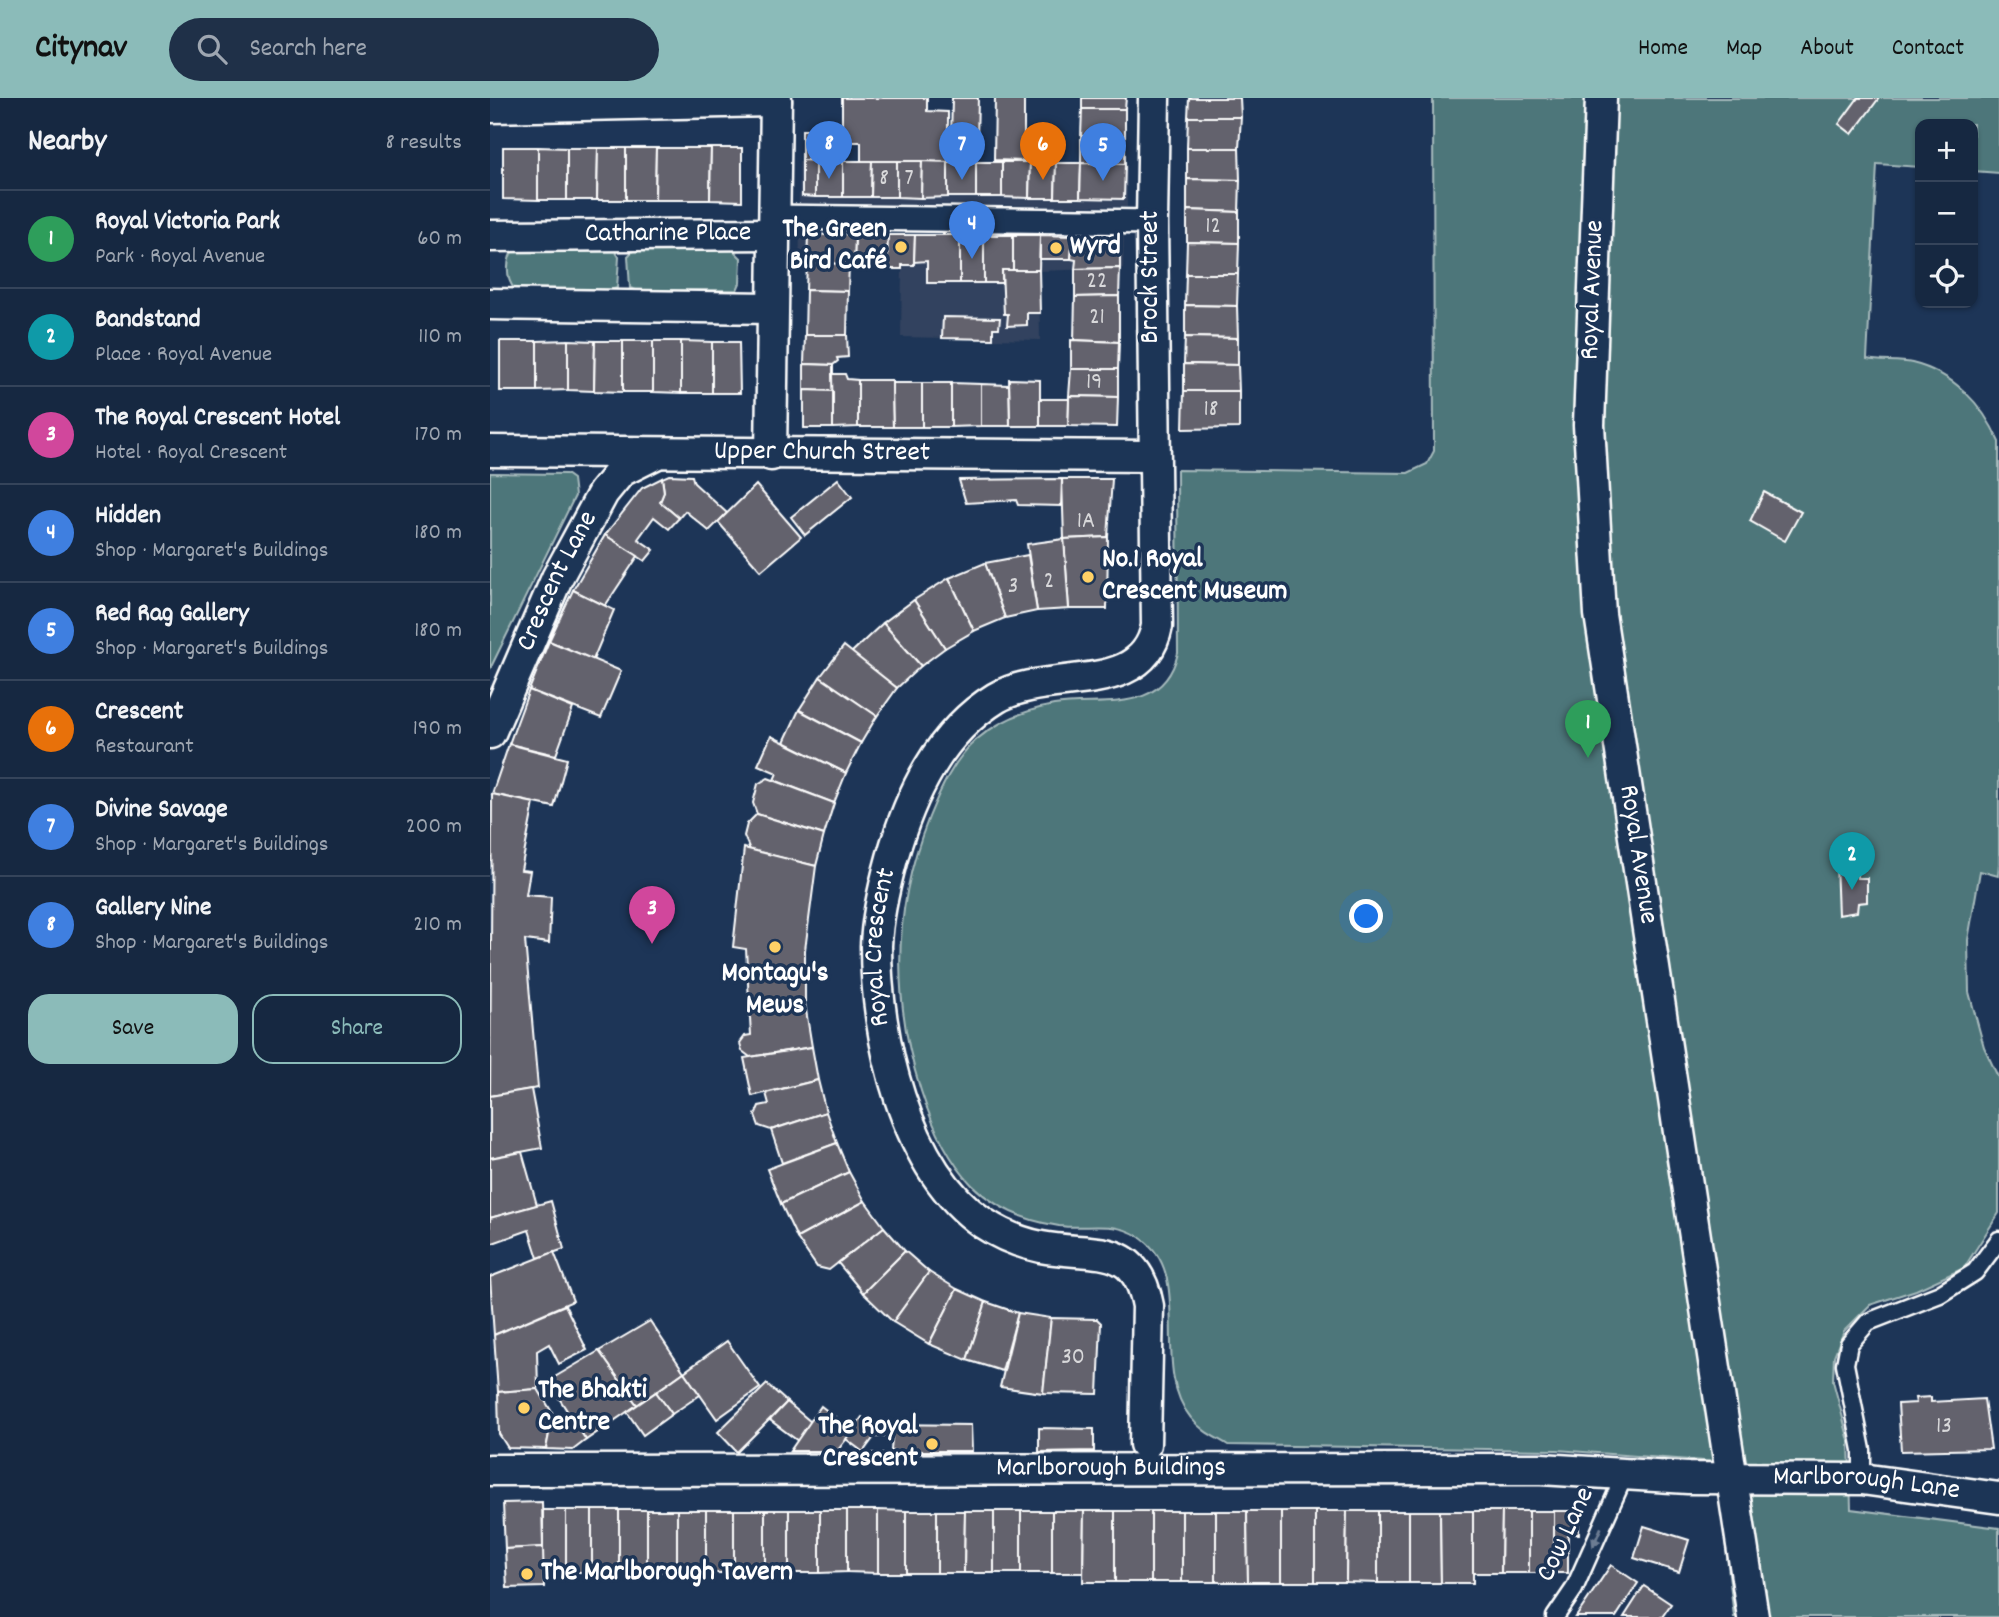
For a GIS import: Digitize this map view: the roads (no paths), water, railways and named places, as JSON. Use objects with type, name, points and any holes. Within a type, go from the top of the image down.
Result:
[{"type":"street","name":"Brock Street","points":[[1153,456],[1154,98]]},
{"type":"street","name":"Royal Avenue","points":[[1601,98],[1589,425],[1600,614],[1753,1617]]},
{"type":"street","points":[[490,107],[776,100],[773,225],[1152,222]]},
{"type":"street","name":"Catharine Place","points":[[490,236],[773,225],[771,455]]},
{"type":"street","points":[[490,304],[771,308]]},
{"type":"street","name":"Upper Church Street","points":[[490,451],[1153,456]]},
{"type":"street","name":"Crescent Lane","points":[[490,733],[557,578],[603,493],[621,471],[656,454]]},
{"type":"street","name":"Royal Crescent","points":[[1145,1444],[1148,1306],[1144,1284],[1134,1270],[1121,1259],[1106,1253],[1043,1247],[1012,1239],[982,1222],[952,1194],[929,1161],[895,1084],[878,991],[876,943],[882,893],[895,847],[932,760],[954,732],[999,696],[1027,685],[1103,676],[1133,666],[1154,641],[1157,626],[1153,456]]},
{"type":"street","name":"Marlborough Buildings","points":[[490,1470],[1541,1469],[1732,1479]]},
{"type":"street","name":"Marlborough Lane","points":[[1732,1479],[1862,1479],[1999,1498]]},
{"type":"lane","points":[[1862,1479],[1862,1450],[1845,1364],[1849,1344],[1868,1322],[1940,1294],[1975,1272],[1999,1240]]},
{"type":"lane","name":"Cow Lane","points":[[1555,1617],[1574,1589],[1625,1474]]},
{"type":"place","name":"Gallery Nine","points":[[829,179]]},
{"type":"place","name":"Divine Savage","points":[[962,180]]},
{"type":"place","name":"Crescent","points":[[1043,180]]},
{"type":"place","name":"Red Rag Gallery","points":[[1103,181]]},
{"type":"place","name":"The Green Bird Café","points":[[901,247]]},
{"type":"place","name":"Wyrd","points":[[1056,248]]},
{"type":"place","name":"Hidden","points":[[972,259]]},
{"type":"place","name":"No.1 Royal Crescent Museum","points":[[1088,577]]},
{"type":"place","name":"Royal Victoria Park","points":[[1588,758]]},
{"type":"place","name":"Bandstand","points":[[1852,890]]},
{"type":"place","name":"The Royal Crescent Hotel","points":[[652,944]]},
{"type":"place","name":"Montagu's Mews","points":[[775,947]]},
{"type":"place","name":"The Bhakti Centre","points":[[524,1408]]},
{"type":"place","name":"The Royal Crescent","points":[[932,1444]]},
{"type":"place","name":"The Marlborough Tavern","points":[[527,1574]]}]
